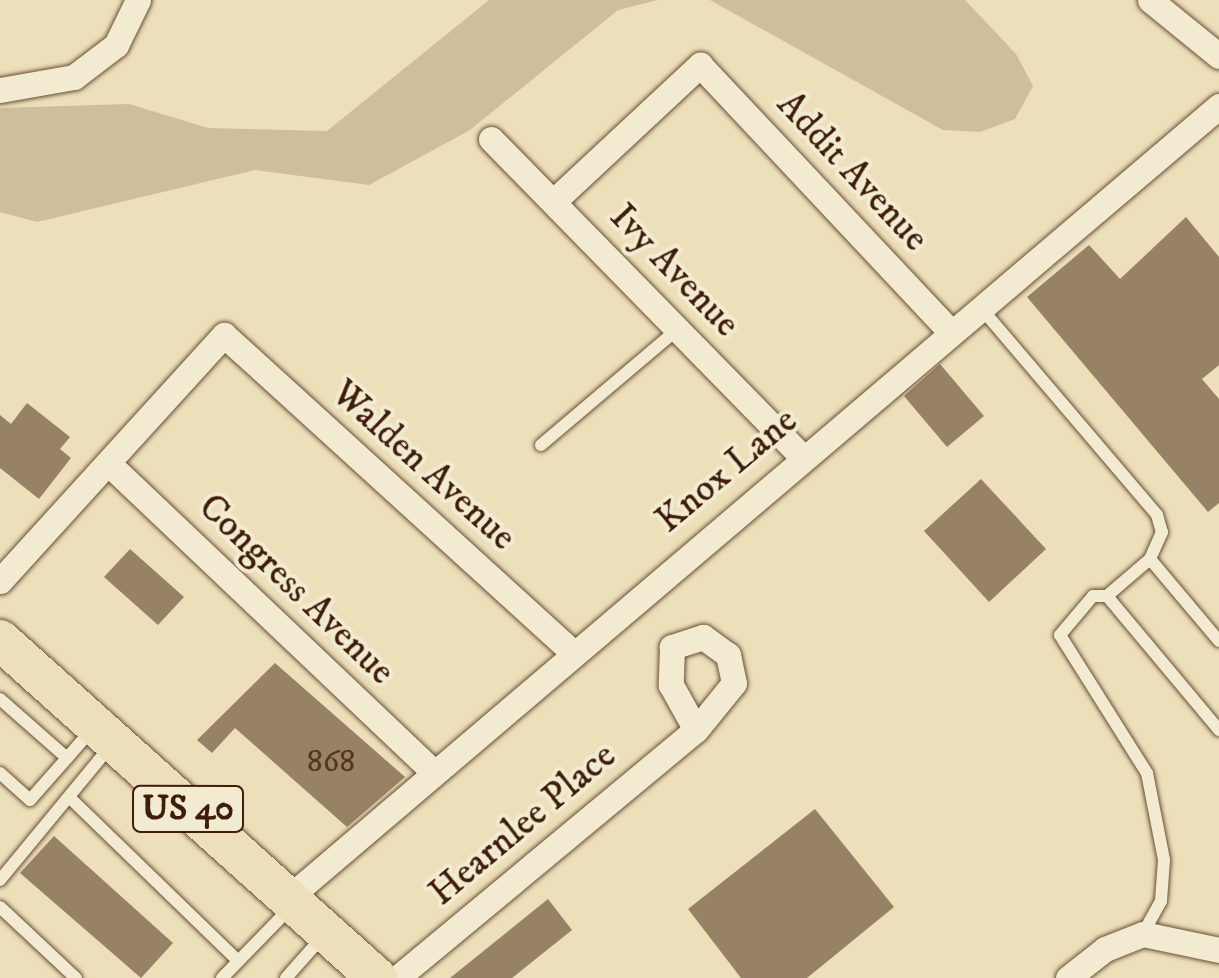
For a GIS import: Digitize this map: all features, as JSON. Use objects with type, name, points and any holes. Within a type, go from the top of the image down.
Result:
[{"type":"main road","name":"US 40","points":[[0,640],[377,978]]},
{"type":"street","points":[[0,90],[74,77],[116,45],[138,0]]},
{"type":"street","points":[[1150,0],[1219,56]]},
{"type":"street","name":"Addit Avenue","points":[[554,201],[700,65],[950,331]]},
{"type":"street","name":"Knox Lane","points":[[290,901],[430,770],[1219,106]]},
{"type":"street","name":"Ivy Avenue","points":[[492,139],[802,457]]},
{"type":"street","name":"Walden Avenue","points":[[109,464],[224,335],[572,652]]},
{"type":"street","points":[[0,582],[109,464]]},
{"type":"street","name":"Congress Avenue","points":[[109,464],[430,770]]},
{"type":"street","name":"Hearnlee Place","points":[[397,978],[696,730]]},
{"type":"street","points":[[1068,978],[1105,949],[1143,934],[1219,950]]},
{"type":"lane","points":[[981,308],[1157,516],[1162,532],[1150,559],[1107,596],[1093,596],[1060,636],[1147,772],[1164,860],[1161,901],[1143,934]]},
{"type":"lane","points":[[542,445],[678,329]]},
{"type":"lane","points":[[1150,559],[1219,641]]},
{"type":"lane","points":[[1107,596],[1219,730]]},
{"type":"lane","points":[[0,699],[43,743],[67,758]]},
{"type":"lane","points":[[0,773],[30,800],[67,758],[104,734]]},
{"type":"lane","points":[[0,880],[69,797],[104,734]]},
{"type":"lane","points":[[69,797],[238,961]]},
{"type":"lane","points":[[222,978],[290,901]]},
{"type":"lane","points":[[0,907],[76,978]]},
{"type":"lane","points":[[286,978],[326,933]]},
{"type":"shaded area","points":[[489,0],[658,0],[618,10],[470,130],[369,185],[255,170],[37,222],[0,212],[0,108],[129,104],[208,128],[327,131]]},
{"type":"shaded area","points":[[710,0],[965,0],[1016,54],[1033,86],[1015,119],[980,132],[943,130]]},
{"type":"building","points":[[1186,217],[1219,257],[1219,365],[1202,379],[1219,399],[1219,503],[1208,512],[1027,297],[1089,245],[1120,279]]},
{"type":"building","points":[[940,364],[984,416],[947,447],[904,396]]},
{"type":"building","points":[[27,403],[70,437],[60,449],[71,458],[39,499],[0,468],[0,415],[11,424]]},
{"type":"building","points":[[981,479],[1046,549],[989,602],[924,531]]},
{"type":"building","points":[[130,549],[184,597],[158,625],[104,577]]},
{"type":"building","points":[[275,663],[405,777],[347,827],[235,728],[212,753],[197,740]]},
{"type":"building","points":[[815,809],[894,907],[807,978],[741,978],[688,909]]},
{"type":"building","points":[[54,836],[173,943],[141,978],[20,873]]},
{"type":"building","points":[[548,899],[572,930],[512,978],[450,978]]}]
